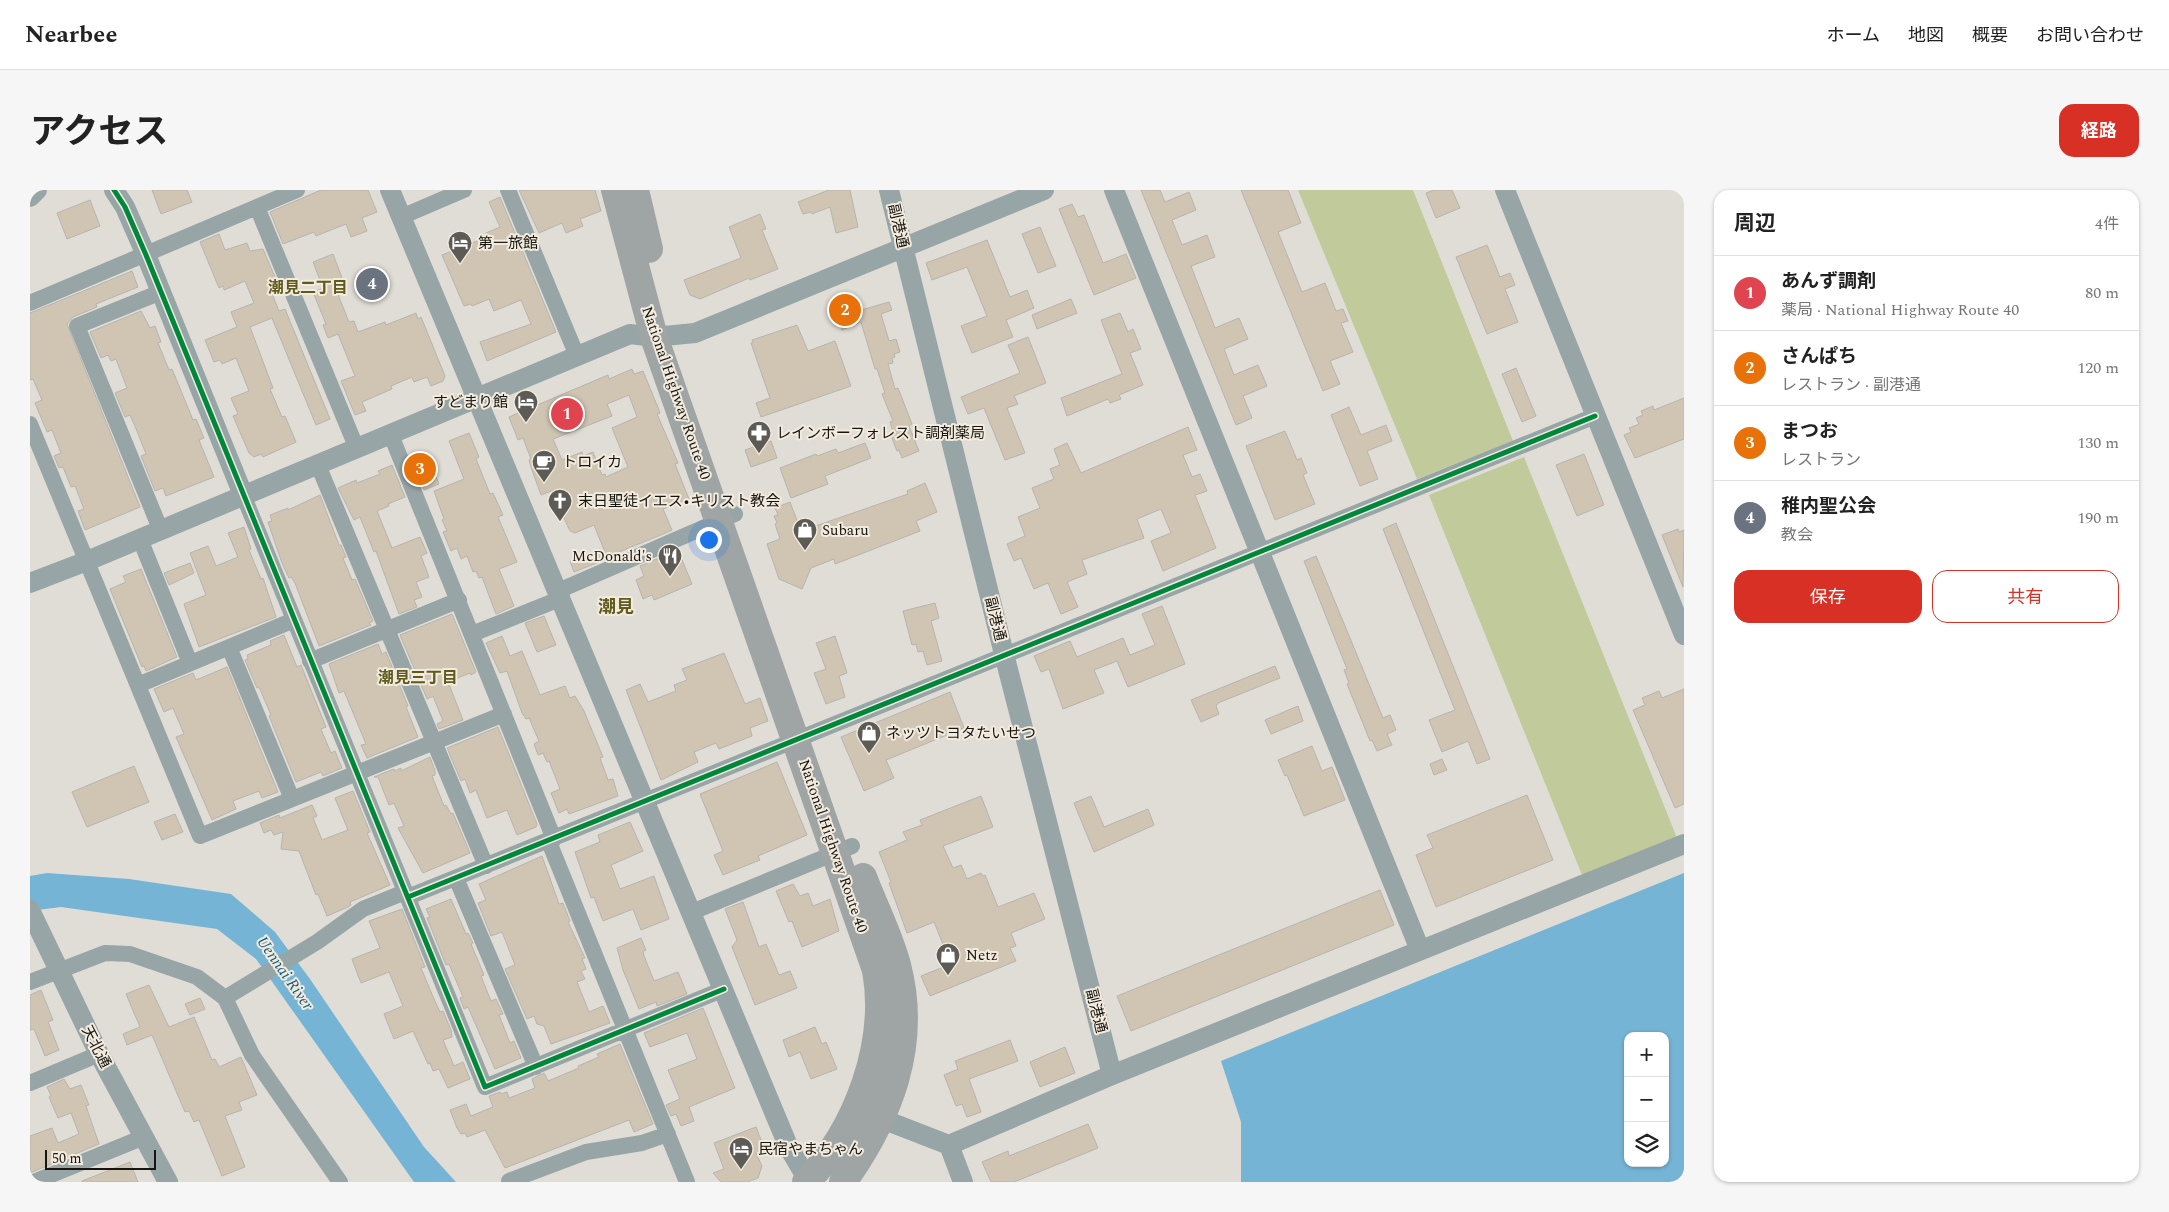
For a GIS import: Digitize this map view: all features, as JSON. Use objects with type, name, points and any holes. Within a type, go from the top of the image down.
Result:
[{"type":"highway","name":"National Highway Route 40","points":[[615,190],[663,336],[844,849],[897,966],[902,996],[901,1056],[893,1089],[882,1119],[843,1182]]},
{"type":"highway","name":"National Highway Route 40","points":[[635,190],[663,336]]},
{"type":"highway","name":"National Highway Route 40","points":[[807,1181],[844,1127],[861,1096],[873,1057],[877,1035],[880,990],[844,849]]},
{"type":"street","points":[[30,197],[37,190]]},
{"type":"street","points":[[114,190],[125,208],[146,255],[485,1087],[724,989]]},
{"type":"street","points":[[30,303],[297,190]]},
{"type":"street","points":[[390,190],[789,1148],[807,1181]]},
{"type":"street","points":[[401,217],[464,190]]},
{"type":"street","points":[[508,190],[577,356]]},
{"type":"street","name":"副港通","points":[[889,190],[1004,654],[1112,1075]]},
{"type":"street","points":[[30,582],[88,561],[244,497],[630,334],[663,336],[695,333],[1044,190]]},
{"type":"street","points":[[1114,190],[1420,950]]},
{"type":"street","points":[[1505,190],[1684,635]]},
{"type":"street","points":[[257,207],[357,449]]},
{"type":"street","points":[[161,292],[77,326],[161,531]]},
{"type":"street","points":[[225,998],[242,990],[317,942],[363,909],[456,878],[551,841],[1004,654],[1595,416]]},
{"type":"street","points":[[30,424],[200,836],[504,714]]},
{"type":"street","points":[[391,435],[459,600],[551,841],[687,1182]]},
{"type":"street","points":[[318,466],[486,866]]},
{"type":"street","points":[[472,634],[727,518]]},
{"type":"street","points":[[140,539],[190,663]]},
{"type":"street","points":[[310,661],[459,600]]},
{"type":"street","points":[[138,686],[294,620]]},
{"type":"street","points":[[229,647],[292,799]]},
{"type":"street","points":[[861,1096],[882,1119],[949,1145],[1112,1075],[1684,844]]},
{"type":"street","points":[[692,912],[844,849]]},
{"type":"street","points":[[456,878],[536,1067]]},
{"type":"street","name":"天北通","points":[[30,910],[99,1054],[168,1182]]},
{"type":"street","points":[[30,982],[105,953],[130,954],[197,977],[225,998],[252,1055],[340,1182]]},
{"type":"street","points":[[30,1083],[99,1054]]},
{"type":"street","points":[[844,1127],[882,1119]]},
{"type":"street","points":[[509,1181],[586,1152],[642,1143],[668,1134]]},
{"type":"street","points":[[34,1182],[144,1136]]},
{"type":"street","points":[[949,1145],[963,1182]]},
{"type":"green space","points":[[1298,190],[1413,190],[1513,441],[1417,479]]},
{"type":"green space","points":[[1524,457],[1677,838],[1582,875],[1429,495]]},
{"type":"water","name":"Uennai River","points":[[47,873],[129,879],[231,894],[275,932],[310,979],[424,1147],[456,1182],[414,1182],[256,959],[217,929],[61,907],[30,911],[30,876]]},
{"type":"water","points":[[1684,873],[1684,1182],[1241,1182],[1241,1122],[1221,1061]]},
{"type":"building","points":[[152,190],[187,190],[192,202],[161,214]]},
{"type":"building","points":[[321,190],[368,190],[377,212],[362,218],[367,231],[351,237],[346,224],[316,236],[314,232],[283,244],[270,212]]},
{"type":"building","points":[[519,190],[595,190],[601,211],[580,219],[583,226],[566,233],[562,223],[539,233]]},
{"type":"building","points":[[829,190],[850,190],[858,227],[836,233],[830,207],[812,214],[811,212],[803,214],[798,202]]},
{"type":"building","points":[[1141,190],[1160,190],[1165,202],[1189,192],[1196,210],[1172,220],[1182,245],[1207,235],[1215,257],[1191,266],[1215,328],[1239,318],[1248,339],[1224,349],[1234,375],[1258,365],[1267,386],[1243,396],[1252,418],[1236,425]]},
{"type":"building","points":[[1241,190],[1288,190],[1301,223],[1278,232],[1302,292],[1325,283],[1336,311],[1343,309],[1348,321],[1341,323],[1353,352],[1330,361],[1340,384],[1323,391]]},
{"type":"building","points":[[1434,190],[1452,190],[1460,208],[1436,218],[1426,193]]},
{"type":"building","points":[[500,197],[556,332],[487,361],[480,342],[531,324],[521,300],[494,311],[489,299],[472,306],[471,304],[464,306],[442,255],[487,237],[486,233],[500,227],[489,202]]},
{"type":"building","points":[[90,200],[100,226],[67,239],[57,213]]},
{"type":"building","points":[[1072,204],[1078,217],[1084,215],[1103,263],[1126,254],[1136,278],[1094,295],[1059,209]]},
{"type":"building","points":[[760,214],[766,229],[762,230],[778,269],[750,280],[749,278],[700,299],[690,295],[684,280],[741,258],[729,227]]},
{"type":"building","points":[[1040,227],[1056,266],[1038,273],[1022,234]]},
{"type":"building","points":[[219,234],[225,250],[247,243],[250,251],[263,249],[275,277],[267,281],[279,311],[285,309],[330,419],[316,425],[272,318],[250,327],[273,388],[270,389],[282,417],[285,416],[296,442],[263,457],[261,454],[254,457],[249,453],[233,416],[238,414],[231,398],[249,391],[236,358],[222,364],[220,360],[214,362],[205,340],[237,327],[231,312],[254,303],[245,281],[224,290],[223,286],[219,288],[200,242]]},
{"type":"building","points":[[987,240],[1010,297],[1027,290],[1034,308],[1006,320],[1013,337],[972,353],[961,326],[987,316],[967,267],[932,280],[926,263]]},
{"type":"building","points":[[1487,245],[1500,277],[1510,273],[1515,285],[1505,289],[1518,322],[1487,334],[1456,257]]},
{"type":"building","points":[[333,254],[344,283],[335,287],[349,322],[354,321],[358,332],[385,322],[386,325],[416,313],[418,319],[421,317],[445,376],[443,381],[431,386],[427,377],[414,382],[412,377],[391,386],[392,389],[362,402],[366,411],[355,415],[341,381],[355,376],[338,334],[328,338],[323,325],[326,324],[313,292],[323,288],[313,262]]},
{"type":"building","points":[[380,268],[389,290],[365,300],[355,277]]},
{"type":"building","points":[[132,271],[138,287],[96,304],[97,307],[73,317],[67,324],[140,507],[85,530],[78,511],[84,509],[75,486],[71,487],[63,467],[59,468],[54,456],[61,453],[52,430],[47,432],[35,403],[42,400],[33,379],[30,380],[30,313]]},
{"type":"building","points":[[1071,299],[1077,313],[1037,329],[1032,315]]},
{"type":"building","points":[[845,300],[851,313],[889,302],[892,310],[881,314],[889,341],[896,339],[900,352],[894,354],[895,357],[892,358],[893,363],[888,364],[895,389],[898,388],[912,424],[909,426],[919,451],[902,458],[899,450],[897,451],[890,433],[893,432],[890,422],[893,421],[882,394],[885,393],[877,369],[875,369],[861,322],[842,330],[832,305]]},
{"type":"building","points":[[141,311],[150,328],[155,326],[161,342],[158,343],[169,370],[172,369],[193,420],[196,419],[204,438],[199,440],[214,477],[166,496],[163,488],[155,491],[141,456],[146,454],[137,431],[130,415],[125,417],[115,393],[127,388],[116,359],[111,361],[108,355],[101,358],[90,332]]},
{"type":"building","points":[[1120,313],[1128,332],[1133,329],[1141,349],[1130,353],[1143,385],[1119,395],[1121,399],[1110,403],[1108,399],[1067,416],[1061,398],[1122,374],[1101,320]]},
{"type":"building","points":[[797,325],[808,351],[835,341],[851,386],[761,417],[756,403],[770,398],[751,343],[753,342],[752,340]]},
{"type":"building","points":[[1028,337],[1046,383],[1014,396],[1018,404],[1007,408],[1025,453],[1005,460],[984,408],[968,414],[961,397],[1020,373],[1008,345]]},
{"type":"building","points":[[1516,368],[1536,416],[1522,422],[1502,374]]},
{"type":"building","points":[[632,369],[634,374],[643,371],[659,410],[660,413],[657,414],[678,463],[675,464],[689,499],[663,509],[672,530],[607,557],[594,525],[575,533],[570,531],[551,491],[541,495],[523,438],[518,440],[509,417],[608,375],[609,379]],"holes":[[[629,395],[637,417],[612,428],[628,467],[606,477],[605,474],[602,475],[593,452],[583,456],[582,452],[562,460],[553,439],[612,416],[607,404]]]},
{"type":"building","points":[[1684,398],[1684,439],[1635,458],[1624,435],[1631,432],[1629,428],[1639,424],[1636,418],[1643,415],[1641,411],[1653,406],[1654,410]]},
{"type":"building","points":[[1349,407],[1361,435],[1386,425],[1392,441],[1367,451],[1378,479],[1360,486],[1331,415]]},
{"type":"building","points":[[1188,427],[1197,450],[1183,455],[1192,477],[1200,474],[1207,491],[1195,495],[1216,548],[1163,571],[1151,541],[1171,533],[1161,509],[1137,519],[1144,538],[1082,560],[1087,574],[1067,582],[1078,607],[1061,614],[1048,583],[1034,589],[1021,558],[1014,561],[1007,544],[1025,536],[1018,517],[1040,508],[1032,488],[1054,479],[1050,469],[1060,465],[1054,449],[1067,443],[1081,473]]},
{"type":"building","points":[[1285,431],[1297,460],[1301,458],[1307,473],[1303,475],[1315,504],[1275,520],[1246,446]]},
{"type":"building","points":[[469,433],[479,457],[476,459],[490,494],[493,493],[503,515],[498,517],[517,562],[499,569],[514,606],[496,614],[482,577],[479,578],[476,571],[473,572],[467,556],[461,559],[457,548],[451,551],[443,532],[447,531],[434,491],[464,479],[449,441]]},
{"type":"building","points":[[771,441],[777,458],[751,467],[745,450]]},
{"type":"building","points":[[865,443],[871,458],[825,476],[828,484],[791,498],[780,468],[816,454],[817,456],[836,449],[838,453]]},
{"type":"building","points":[[423,453],[426,461],[429,460],[439,484],[424,490],[411,458]]},
{"type":"building","points":[[1584,454],[1604,505],[1577,516],[1556,465]]},
{"type":"building","points":[[392,465],[405,497],[377,511],[392,548],[420,537],[427,553],[421,556],[429,577],[416,582],[422,597],[414,600],[417,607],[399,614],[376,551],[374,552],[360,517],[354,520],[338,488],[356,480],[357,483],[380,474],[378,471]]},
{"type":"building","points":[[925,483],[937,512],[916,521],[920,531],[835,564],[834,559],[811,568],[802,589],[779,579],[767,544],[780,539],[775,524],[777,523],[774,516],[778,515],[775,508],[790,502],[801,531],[908,494],[907,491]]},
{"type":"building","points":[[320,495],[339,545],[341,545],[346,557],[343,558],[352,580],[355,579],[373,621],[369,623],[371,625],[319,646],[295,583],[291,577],[289,578],[282,563],[268,522],[272,521],[270,515],[288,508],[288,510]]},
{"type":"building","points":[[1396,523],[1490,759],[1477,764],[1468,741],[1442,752],[1429,720],[1455,710],[1383,529]]},
{"type":"building","points":[[244,527],[251,549],[249,550],[261,579],[263,578],[276,617],[199,647],[184,604],[206,595],[190,553],[208,546],[216,566],[238,557],[228,533]]},
{"type":"building","points":[[1678,529],[1679,532],[1684,530],[1683,587],[1662,535]]},
{"type":"building","points":[[600,549],[604,560],[574,572],[570,561]]},
{"type":"building","points":[[671,553],[673,558],[680,555],[692,584],[654,600],[652,595],[643,599],[636,580],[644,576],[640,566]]},
{"type":"building","points":[[1316,556],[1383,718],[1390,715],[1396,730],[1387,734],[1392,745],[1377,751],[1372,740],[1370,741],[1347,684],[1349,683],[1344,670],[1347,669],[1304,561]]},
{"type":"building","points":[[190,563],[194,573],[169,585],[164,573]]},
{"type":"building","points":[[141,569],[177,657],[146,671],[144,666],[142,667],[110,589],[126,582],[123,576]]},
{"type":"building","points":[[935,603],[939,618],[931,621],[942,661],[927,665],[923,651],[918,652],[916,644],[912,645],[903,611]]},
{"type":"building","points":[[1162,606],[1185,664],[1128,687],[1117,661],[1094,670],[1104,693],[1063,709],[1049,669],[1041,672],[1034,656],[1070,641],[1077,657],[1123,638],[1130,655],[1155,645],[1142,614]]},
{"type":"building","points":[[452,614],[476,672],[448,682],[463,720],[439,729],[437,724],[443,721],[433,696],[427,699],[400,635]]},
{"type":"building","points":[[544,616],[556,645],[537,652],[525,623]]},
{"type":"building","points":[[284,635],[297,667],[301,665],[326,727],[321,729],[331,753],[335,751],[342,768],[323,776],[321,772],[296,782],[269,716],[271,715],[245,660],[248,659],[247,655],[271,645],[270,641]]},
{"type":"building","points":[[502,636],[510,656],[522,651],[540,695],[565,686],[570,698],[575,696],[584,711],[603,757],[600,758],[608,780],[613,779],[618,796],[569,814],[567,809],[559,813],[551,793],[560,789],[549,761],[547,762],[543,753],[538,755],[534,744],[539,741],[529,718],[526,719],[522,713],[507,671],[500,673],[486,643]]},
{"type":"building","points":[[835,636],[847,673],[839,676],[845,697],[826,704],[814,673],[826,669],[816,643]]},
{"type":"building","points":[[378,644],[382,654],[386,652],[408,706],[406,707],[418,737],[367,758],[361,745],[366,744],[344,691],[339,693],[329,664]]},
{"type":"building","points":[[724,653],[745,704],[760,698],[768,721],[750,728],[752,736],[719,749],[716,743],[694,752],[698,762],[661,780],[626,690],[640,684],[648,702],[676,691],[674,685],[687,680],[682,669]]},
{"type":"building","points":[[1275,666],[1280,678],[1218,703],[1216,706],[1219,714],[1201,722],[1191,700]]},
{"type":"building","points":[[227,667],[278,792],[262,798],[259,791],[233,801],[236,809],[212,820],[176,737],[184,734],[173,708],[164,712],[154,689],[193,673],[196,680]]},
{"type":"building","points":[[1684,689],[1684,804],[1675,808],[1633,710],[1645,705],[1642,698],[1659,691],[1662,698]]},
{"type":"building","points":[[950,692],[964,728],[886,760],[894,778],[864,791],[841,737]]},
{"type":"building","points":[[1298,706],[1303,721],[1271,734],[1265,720]]},
{"type":"building","points":[[498,727],[537,824],[536,827],[517,835],[507,810],[487,818],[476,790],[470,793],[465,779],[461,781],[447,748]]},
{"type":"building","points":[[1312,746],[1322,771],[1332,767],[1345,800],[1304,816],[1287,775],[1285,776],[1278,760]]},
{"type":"building","points":[[430,757],[435,771],[435,775],[432,776],[444,806],[446,805],[451,814],[453,813],[470,853],[423,873],[398,828],[404,826],[394,803],[389,805],[378,777],[374,777],[394,769],[395,771],[401,768],[401,771]]},
{"type":"building","points":[[1442,759],[1447,770],[1434,775],[1430,764]]},
{"type":"building","points":[[777,762],[807,835],[758,856],[760,860],[723,875],[714,855],[723,851],[700,794]]},
{"type":"building","points":[[134,766],[149,802],[87,827],[72,792]]},
{"type":"building","points":[[353,791],[370,832],[367,833],[390,885],[350,902],[351,905],[348,907],[327,916],[318,894],[316,895],[299,851],[281,849],[283,832],[274,835],[271,830],[264,833],[260,823],[279,815],[280,818],[312,805],[317,816],[313,818],[322,840],[348,830],[335,798]]},
{"type":"building","points":[[1527,795],[1553,860],[1436,907],[1416,855],[1433,848],[1427,835]]},
{"type":"building","points":[[981,796],[993,827],[943,846],[953,868],[961,865],[967,879],[981,873],[983,876],[985,875],[998,907],[1034,893],[1045,919],[1011,933],[1016,946],[1010,948],[1016,961],[930,996],[921,976],[951,964],[934,922],[907,933],[889,883],[891,882],[879,852],[907,840],[903,832],[922,825],[920,820]]},
{"type":"building","points":[[1091,796],[1104,827],[1148,809],[1154,825],[1094,852],[1074,803]]},
{"type":"building","points":[[175,814],[183,832],[162,840],[154,822]]},
{"type":"building","points":[[630,822],[643,851],[611,865],[620,889],[654,876],[669,919],[641,930],[633,909],[603,921],[594,897],[591,898],[575,852],[600,842],[598,835]]},
{"type":"building","points":[[542,856],[559,904],[563,903],[570,921],[568,922],[585,958],[582,959],[586,969],[581,971],[585,979],[577,982],[589,1012],[603,1006],[610,1023],[551,1044],[544,1026],[537,1024],[534,1016],[527,1019],[505,969],[515,965],[502,932],[491,936],[478,903],[486,900],[479,884]]},
{"type":"building","points":[[793,884],[800,896],[808,893],[813,906],[830,899],[839,931],[802,947],[792,921],[789,922],[776,891]]},
{"type":"building","points":[[1380,890],[1394,925],[1131,1031],[1117,996]]},
{"type":"building","points":[[451,899],[466,934],[468,933],[473,943],[471,944],[484,975],[481,976],[491,1001],[496,999],[503,1014],[499,1015],[510,1043],[514,1041],[521,1058],[495,1069],[468,1007],[464,1009],[460,998],[463,997],[449,964],[446,965],[427,918],[430,917],[426,909]]},
{"type":"building","points":[[743,902],[759,947],[766,944],[779,975],[790,971],[797,988],[755,1005],[732,947],[737,940],[725,909]]},
{"type":"building","points":[[402,909],[425,967],[421,968],[440,1012],[443,1011],[451,1030],[452,1037],[443,1040],[454,1066],[463,1062],[470,1079],[448,1088],[439,1069],[433,1071],[430,1063],[428,1064],[413,1031],[394,1039],[384,1014],[403,1006],[389,972],[361,983],[352,959],[380,948],[369,921]]},
{"type":"building","points":[[641,938],[646,950],[643,951],[644,956],[654,981],[678,972],[687,994],[657,1006],[656,1002],[639,1009],[623,970],[617,948]]},
{"type":"building","points":[[149,985],[169,1027],[194,1017],[212,1060],[215,1059],[219,1067],[241,1057],[257,1095],[239,1102],[242,1110],[225,1116],[245,1167],[222,1176],[199,1120],[194,1122],[189,1111],[185,1112],[152,1035],[127,1045],[123,1034],[140,1027],[126,994]]},
{"type":"building","points":[[41,990],[53,1020],[48,1022],[59,1050],[45,1056],[34,1029],[30,1030],[30,995]]},
{"type":"building","points":[[200,998],[205,1009],[190,1015],[185,1004]]},
{"type":"building","points":[[703,1008],[735,1088],[689,1107],[694,1121],[681,1126],[676,1114],[671,1116],[666,1105],[680,1099],[668,1070],[697,1059],[687,1033],[650,1047],[644,1033]]},
{"type":"building","points":[[815,1027],[822,1044],[826,1042],[837,1069],[811,1079],[800,1052],[789,1057],[783,1040]]},
{"type":"building","points":[[1010,1040],[1018,1061],[969,1079],[981,1112],[967,1117],[962,1104],[956,1106],[944,1075],[958,1069],[955,1061]]},
{"type":"building","points":[[620,1044],[653,1124],[634,1132],[629,1120],[505,1168],[485,1130],[467,1137],[465,1133],[461,1134],[457,1128],[450,1110],[466,1104],[471,1116],[493,1107],[489,1096],[500,1092],[501,1094],[507,1092],[509,1098],[535,1088],[532,1079],[544,1073],[548,1081],[579,1068],[578,1066],[599,1057],[597,1054]]},
{"type":"building","points":[[1065,1047],[1075,1073],[1040,1087],[1030,1062]]},
{"type":"building","points":[[64,1079],[70,1089],[81,1085],[89,1105],[86,1106],[99,1144],[30,1173],[30,1136],[52,1128],[58,1143],[79,1134],[71,1113],[58,1118],[49,1097],[51,1096],[47,1087]]},
{"type":"building","points":[[1088,1124],[1098,1148],[1014,1182],[991,1182],[982,1162],[1008,1151],[1009,1156]]},
{"type":"building","points":[[756,1127],[765,1150],[756,1153],[762,1166],[758,1178],[748,1182],[721,1182],[713,1173],[724,1169],[714,1143]]},
{"type":"building","points":[[130,1162],[138,1182],[82,1182],[82,1181]]},
{"type":"cycle path","points":[[114,190],[125,207],[146,255],[485,1087],[724,989]]},
{"type":"cycle path","points":[[408,897],[1595,416]]},
{"type":"place","name":"第一旅館","points":[[460,264]]},
{"type":"place","name":"稚内聖公会","points":[[372,284]]},
{"type":"place","name":"さんぱち","points":[[845,310]]},
{"type":"place","name":"あんず調剤","points":[[567,414]]},
{"type":"place","name":"すどまり館","points":[[526,423]]},
{"type":"place","name":"レインボーフォレスト調剤薬局","points":[[759,454]]},
{"type":"place","name":"まつお","points":[[420,469]]},
{"type":"place","name":"トロイカ","points":[[544,483]]},
{"type":"place","name":"末日聖徒イエス•キリスト教会","points":[[560,522]]},
{"type":"place","name":"Subaru","points":[[805,551]]},
{"type":"place","name":"McDonald's","points":[[670,577]]},
{"type":"place","name":"ネッツトヨタたいせつ","points":[[869,754]]},
{"type":"place","name":"Netz","points":[[948,976]]},
{"type":"place","name":"民宿やまちゃん","points":[[741,1170]]},
{"type":"district","name":"潮見二丁目","points":[[308,288]]},
{"type":"district","name":"潮見","points":[[616,607]]},
{"type":"district","name":"潮見三丁目","points":[[418,678]]}]
